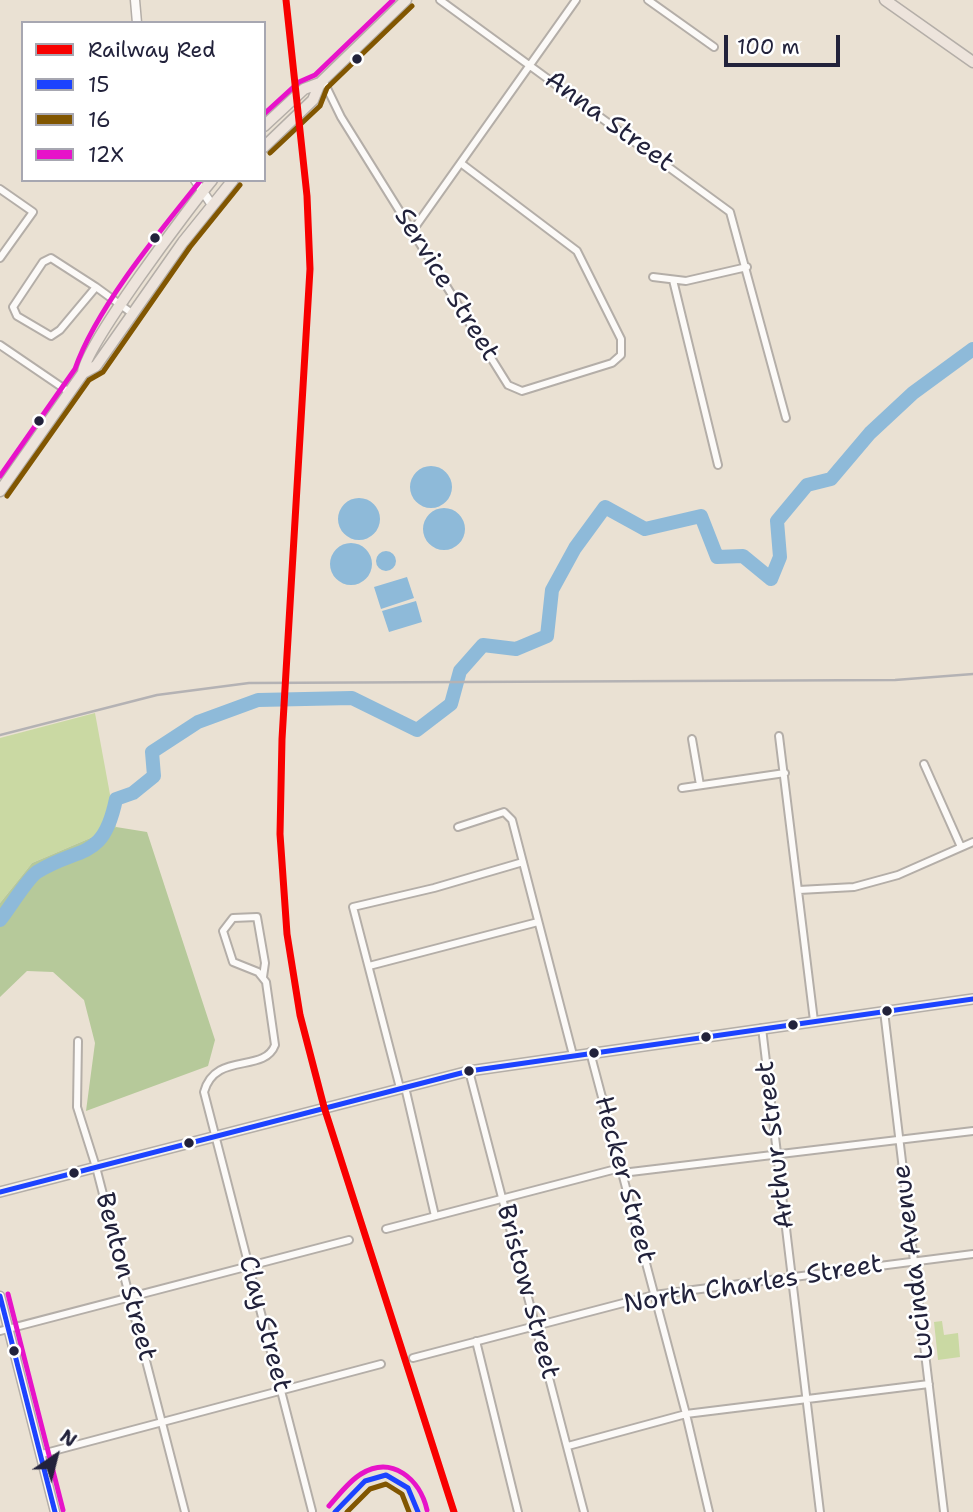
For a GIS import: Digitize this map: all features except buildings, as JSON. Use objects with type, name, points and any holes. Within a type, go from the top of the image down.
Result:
[{"type":"main road","points":[[266,145],[313,100],[322,82],[406,0]]},
{"type":"main road","points":[[885,0],[973,62]]},
{"type":"main road","points":[[266,124],[304,89],[322,82]]},
{"type":"main road","points":[[83,373],[85,359],[210,182]]},
{"type":"main road","points":[[0,491],[83,373],[96,366],[231,182]]},
{"type":"main road","points":[[0,1192],[469,1071],[973,999]]},
{"type":"street","points":[[135,0],[137,21]]},
{"type":"street","name":"Anna Street","points":[[440,0],[730,212],[786,418]]},
{"type":"street","points":[[413,230],[576,0]]},
{"type":"street","points":[[648,0],[714,47]]},
{"type":"street","name":"Service Street","points":[[322,82],[341,117],[509,385],[522,391],[612,363],[621,355],[621,339],[577,251],[462,164]]},
{"type":"street","points":[[196,182],[212,205]]},
{"type":"street","points":[[0,190],[33,212],[0,258]]},
{"type":"street","points":[[96,287],[60,330],[51,336],[17,316],[13,307],[43,262],[51,258],[96,287],[133,314]]},
{"type":"street","points":[[653,277],[686,281],[747,267]]},
{"type":"street","points":[[673,280],[718,465]]},
{"type":"street","points":[[0,345],[69,392]]},
{"type":"street","points":[[779,736],[814,1021]]},
{"type":"street","points":[[692,739],[700,785]]},
{"type":"street","points":[[924,764],[961,847]]},
{"type":"street","points":[[682,788],[785,774]]},
{"type":"street","points":[[458,827],[504,812],[512,820],[573,1055]]},
{"type":"street","points":[[799,890],[854,887],[898,875],[973,842]]},
{"type":"street","points":[[435,1216],[353,907],[523,862]]},
{"type":"street","points":[[257,917],[265,963],[263,977],[233,962],[223,931],[233,918],[257,917]]},
{"type":"street","points":[[369,966],[538,922]]},
{"type":"street","name":"Clay Street","points":[[263,977],[275,1045],[265,1056],[219,1069],[210,1078],[204,1092],[312,1511]]},
{"type":"street","name":"Lucinda Avenue","points":[[884,1011],[944,1512]]},
{"type":"street","name":"Arthur Street","points":[[762,1028],[820,1512]]},
{"type":"street","name":"Benton Street","points":[[78,1041],[77,1107],[96,1167],[185,1512]]},
{"type":"street","name":"Hecker Street","points":[[590,1052],[686,1414],[709,1512]]},
{"type":"street","name":"Bristow Street","points":[[469,1071],[584,1512]]},
{"type":"street","points":[[386,1229],[502,1198],[621,1171],[973,1131]]},
{"type":"street","points":[[4,1330],[349,1240]]},
{"type":"street","name":"North Charles Street","points":[[413,1358],[654,1295],[973,1254]]},
{"type":"street","points":[[0,1296],[4,1330],[42,1454],[55,1512]]},
{"type":"street","points":[[476,1341],[517,1512]]},
{"type":"street","points":[[42,1454],[381,1364]]},
{"type":"street","points":[[568,1446],[686,1414],[929,1384]]},
{"type":"green space","points":[[95,713],[116,827],[32,863],[0,903],[0,738]]},
{"type":"green space","points":[[116,827],[147,832],[215,1040],[208,1066],[86,1111],[95,1043],[84,1000],[53,972],[27,971],[0,997],[0,903],[32,863]]},
{"type":"green space","points":[[942,1321],[944,1335],[958,1333],[960,1357],[938,1360],[934,1322]]},
{"type":"water","points":[[431,466],[446,472],[452,487],[446,502],[431,508],[416,502],[410,487],[416,472]]},
{"type":"water","points":[[359,498],[374,504],[380,519],[374,534],[359,540],[344,534],[338,519],[344,504]]},
{"type":"water","points":[[444,508],[459,514],[465,529],[459,544],[444,550],[429,544],[423,529],[429,514]]},
{"type":"water","points":[[351,543],[366,549],[372,564],[366,579],[351,585],[336,579],[330,564],[336,549]]},
{"type":"water","points":[[382,551],[390,551],[396,561],[390,571],[382,571],[376,565],[376,557]]},
{"type":"water","points":[[407,577],[414,598],[381,609],[374,587]]},
{"type":"water","points":[[416,601],[422,622],[389,632],[382,611]]},
{"type":"waterway","points":[[0,920],[37,872],[97,843],[111,819],[116,799],[133,793],[154,776],[152,752],[198,722],[258,700],[352,698],[417,730],[451,704],[460,671],[483,645],[516,649],[547,636],[552,590],[575,548],[605,507],[645,529],[701,516],[717,557],[743,556],[771,579],[780,557],[777,521],[807,485],[831,479],[870,433],[913,393],[973,349]]},
{"type":"railway","points":[[0,735],[157,695],[249,683],[895,680],[973,674]]},
{"type":"rail line","name":"Red","points":[[286,0],[307,196],[310,269],[282,739],[280,834],[287,934],[300,1015],[324,1107],[454,1512]]},
{"type":"transit line","name":"12X","points":[[266,112],[299,82],[315,75],[393,0]]},
{"type":"transit line","name":"16","points":[[270,153],[320,106],[327,88],[412,6]]},
{"type":"transit line","name":"12X","points":[[0,476],[75,369],[85,345],[113,296],[199,182]]},
{"type":"transit line","name":"16","points":[[7,496],[89,380],[103,372],[190,247],[240,185]]},
{"type":"transit line","name":"15","points":[[0,1192],[469,1071],[973,999]]},
{"type":"transit line","name":"12X","points":[[8,1294],[63,1510]]},
{"type":"transit line","name":"15","points":[[0,1296],[55,1512]]},
{"type":"transit line","name":"12X","points":[[329,1506],[361,1474],[383,1467],[403,1473],[411,1480],[427,1510]]},
{"type":"transit line","name":"15","points":[[335,1512],[365,1481],[386,1475],[408,1488],[418,1512]]},
{"type":"transit line","name":"16","points":[[347,1512],[370,1489],[386,1484],[402,1494],[409,1512]]}]
